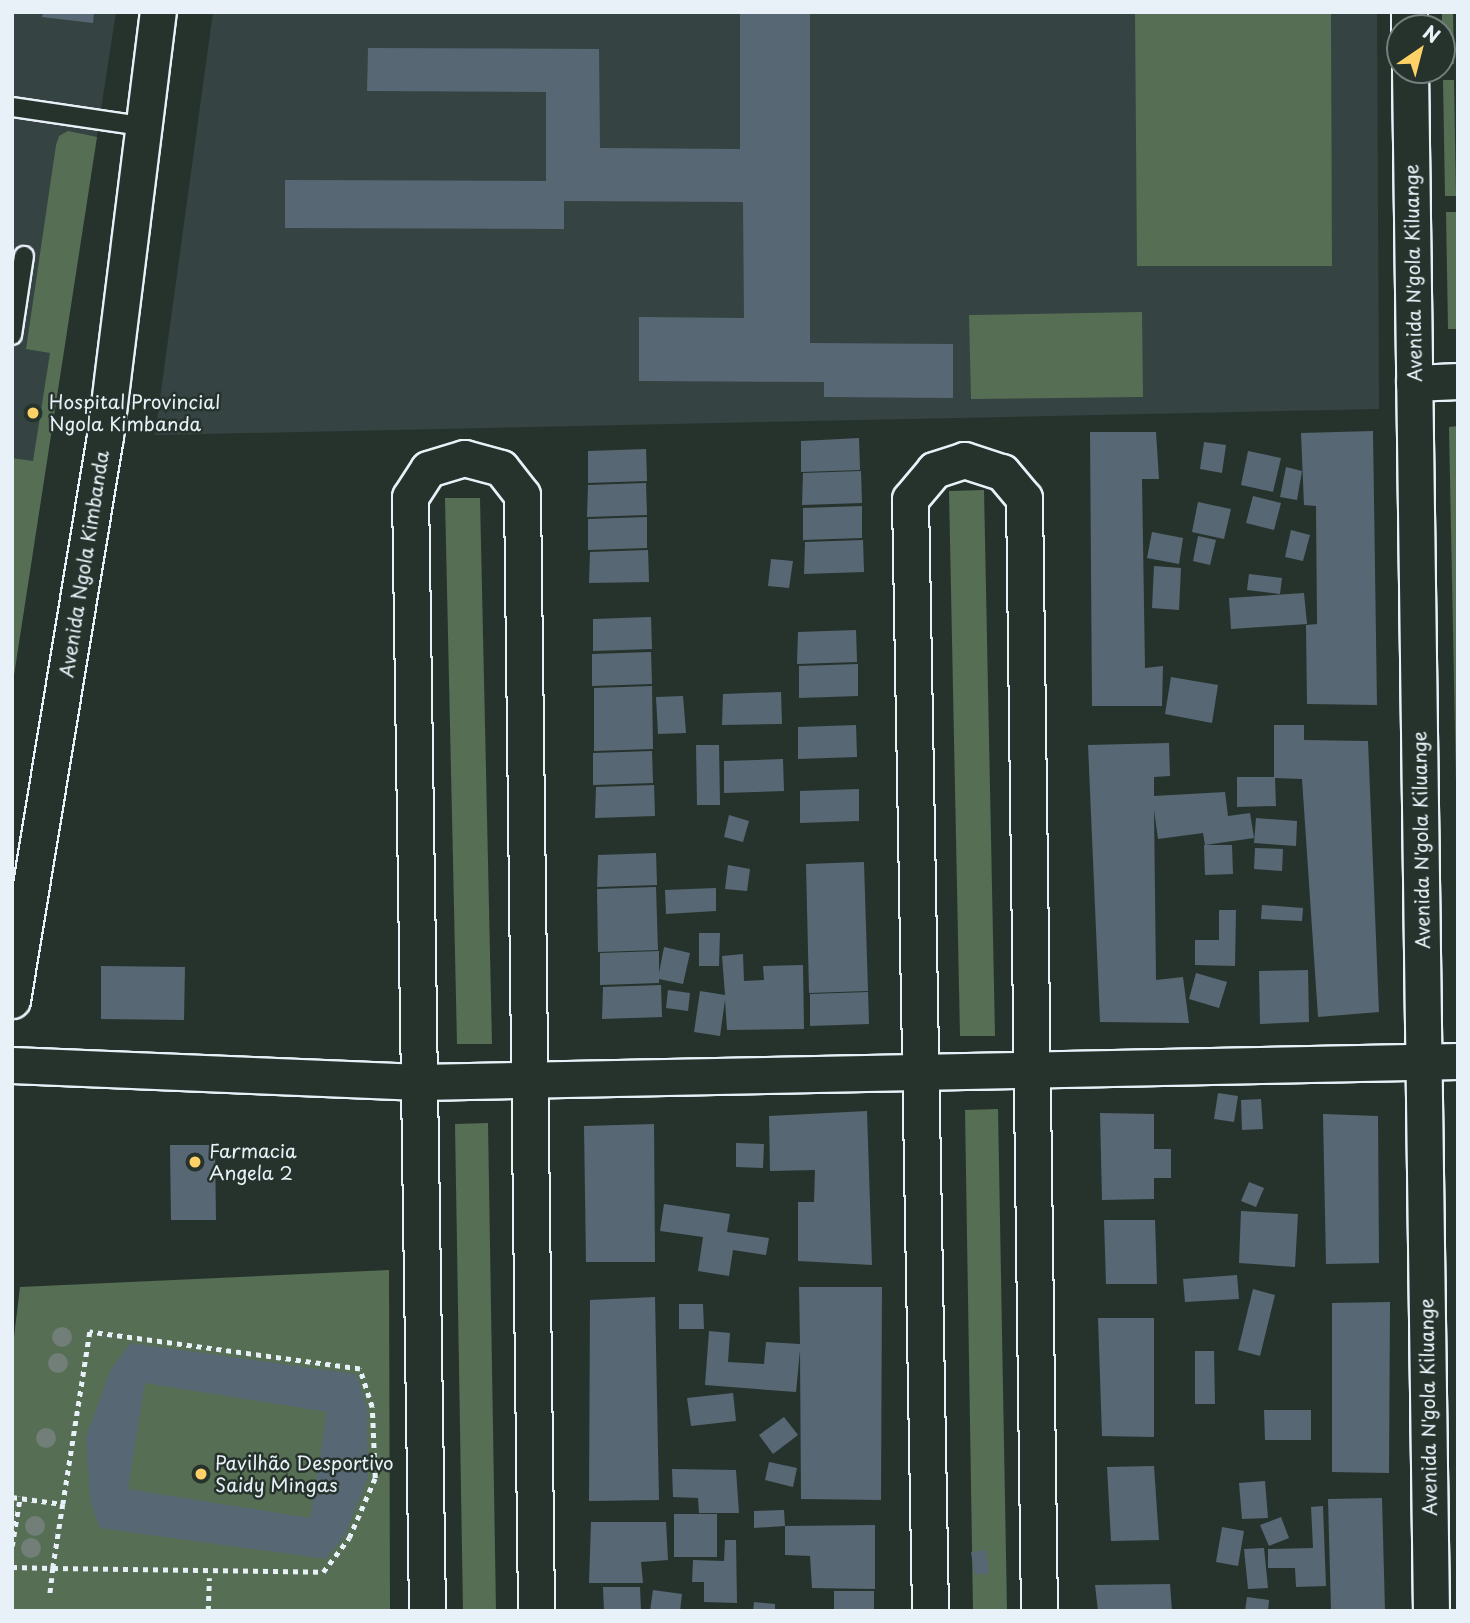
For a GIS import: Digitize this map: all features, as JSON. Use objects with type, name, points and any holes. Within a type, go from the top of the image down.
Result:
[{"type":"street","points":[[147,127],[158,12]]},
{"type":"street","points":[[147,127],[174,12]]},
{"type":"street","name":"Avenida N'gola Kiluange","points":[[1410,84],[1431,1611]]},
{"type":"street","name":"Avenida Ngola Kimbanda","points":[[12,1000],[105,436],[147,127]]},
{"type":"street","points":[[1414,383],[1458,382]]},
{"type":"street","points":[[427,1611],[410,497],[428,469],[464,458],[501,468],[522,495],[536,1611]]},
{"type":"street","points":[[930,1611],[909,499],[934,470],[964,460],[1002,472],[1024,498],[1034,1070],[1039,1611]]},
{"type":"street","points":[[12,1065],[421,1082],[1458,1061]]},
{"type":"lane","points":[[12,107],[147,127]]},
{"type":"lane","points":[[12,335],[24,256]]},
{"type":"path","points":[[12,1567],[53,1568],[323,1572],[355,1528],[375,1478],[372,1407],[360,1369],[90,1332],[53,1568],[50,1594]]},
{"type":"path","points":[[12,1497],[63,1504]]},
{"type":"path","points":[[12,1546],[20,1497]]},
{"type":"path","points":[[208,1611],[209,1578]]},
{"type":"shaded area","name":"Hospital Provincial Ngola Kimbanda","points":[[12,12],[116,12],[12,688]]},
{"type":"shaded area","points":[[213,12],[1377,12],[1379,409],[155,435]]},
{"type":"green space","points":[[1135,12],[1331,12],[1332,266],[1137,266]]},
{"type":"green space","points":[[1443,84],[1454,84],[1456,196],[1445,196]]},
{"type":"green space","points":[[68,131],[97,137],[12,688],[12,458],[33,461],[50,353],[26,349],[56,145],[59,136]]},
{"type":"green space","points":[[1446,212],[1457,212],[1458,329],[1448,329]]},
{"type":"green space","points":[[1142,312],[1143,397],[971,399],[969,315]]},
{"type":"green space","points":[[1458,426],[1458,885],[1449,427]]},
{"type":"green space","points":[[984,490],[995,1036],[960,1036],[949,491]]},
{"type":"green space","points":[[445,498],[480,498],[492,1044],[457,1044]]},
{"type":"green space","points":[[998,1109],[1007,1611],[973,1611],[965,1110]]},
{"type":"green space","points":[[488,1123],[496,1611],[463,1611],[455,1124]]},
{"type":"green space","name":"Pavilhão Desportivo Saidy Mingas","points":[[389,1270],[390,1611],[12,1611],[12,1353],[20,1287]]},
{"type":"building","points":[[43,12],[94,12],[93,23],[42,17]]},
{"type":"building","points":[[740,12],[810,12],[810,343],[953,344],[953,398],[824,397],[824,382],[639,381],[639,317],[744,318],[743,202],[564,201],[564,229],[285,228],[285,180],[546,181],[546,92],[367,91],[368,48],[599,49],[600,148],[740,149]]},
{"type":"building","points":[[1373,431],[1377,705],[1307,704],[1306,625],[1317,624],[1316,506],[1304,505],[1301,433]]},
{"type":"building","points":[[1090,432],[1156,432],[1159,479],[1142,479],[1145,668],[1163,666],[1162,706],[1092,706]]},
{"type":"building","points":[[859,438],[860,470],[801,472],[801,441]]},
{"type":"building","points":[[1204,442],[1226,445],[1222,473],[1200,469]]},
{"type":"building","points":[[646,449],[647,481],[588,483],[588,451]]},
{"type":"building","points":[[1248,451],[1281,458],[1273,492],[1241,485]]},
{"type":"building","points":[[1286,467],[1302,471],[1297,500],[1280,497]]},
{"type":"building","points":[[861,471],[862,503],[802,505],[803,473]]},
{"type":"building","points":[[646,483],[647,515],[587,517],[588,485]]},
{"type":"building","points":[[1253,496],[1281,503],[1274,530],[1246,523]]},
{"type":"building","points":[[1198,502],[1231,509],[1224,539],[1192,532]]},
{"type":"building","points":[[862,506],[862,538],[803,540],[803,508]]},
{"type":"building","points":[[647,517],[647,548],[588,550],[588,519]]},
{"type":"building","points":[[1291,530],[1310,535],[1303,561],[1285,557]]},
{"type":"building","points":[[1152,532],[1183,538],[1179,564],[1147,558]]},
{"type":"building","points":[[1198,536],[1216,540],[1210,565],[1193,561]]},
{"type":"building","points":[[863,540],[864,572],[804,574],[805,542]]},
{"type":"building","points":[[648,550],[649,582],[589,583],[590,552]]},
{"type":"building","points":[[771,559],[793,561],[789,588],[768,586]]},
{"type":"building","points":[[1154,566],[1181,568],[1179,610],[1152,608]]},
{"type":"building","points":[[1249,574],[1282,578],[1280,594],[1247,590]]},
{"type":"building","points":[[1304,593],[1307,624],[1231,629],[1229,598]]},
{"type":"building","points":[[651,617],[652,649],[593,651],[593,619]]},
{"type":"building","points":[[856,630],[857,662],[797,664],[798,632]]},
{"type":"building","points":[[651,652],[652,684],[592,686],[592,654]]},
{"type":"building","points":[[858,664],[858,696],[799,698],[799,666]]},
{"type":"building","points":[[1171,677],[1218,685],[1212,723],[1165,714]]},
{"type":"building","points":[[652,686],[653,749],[594,751],[594,688]]},
{"type":"building","points":[[781,692],[782,724],[722,725],[723,694]]},
{"type":"building","points":[[683,696],[686,733],[658,734],[656,697]]},
{"type":"building","points":[[856,725],[857,757],[798,759],[798,727]]},
{"type":"building","points":[[1274,725],[1304,725],[1304,740],[1368,741],[1379,1012],[1318,1017],[1302,779],[1275,778],[1276,806],[1237,807],[1237,777],[1274,777]]},
{"type":"building","points":[[1169,743],[1170,776],[1154,777],[1154,796],[1225,792],[1228,816],[1250,813],[1254,838],[1205,845],[1203,833],[1158,839],[1154,810],[1156,980],[1183,977],[1189,1023],[1100,1022],[1088,745]]},
{"type":"building","points":[[696,745],[719,745],[720,805],[697,805]]},
{"type":"building","points":[[652,751],[653,783],[593,785],[593,753]]},
{"type":"building","points":[[783,759],[784,791],[724,793],[724,761]]},
{"type":"building","points":[[654,785],[655,816],[595,818],[596,787]]},
{"type":"building","points":[[859,789],[859,821],[800,823],[800,791]]},
{"type":"building","points":[[729,815],[749,821],[743,842],[724,837]]},
{"type":"building","points":[[1256,818],[1297,821],[1296,846],[1254,843]]},
{"type":"building","points":[[1204,845],[1232,845],[1233,874],[1205,875]]},
{"type":"building","points":[[1255,848],[1283,849],[1282,871],[1254,869]]},
{"type":"building","points":[[656,853],[657,885],[597,887],[598,855]]},
{"type":"building","points":[[864,862],[868,991],[809,993],[806,864]]},
{"type":"building","points":[[728,865],[750,869],[747,891],[725,889]]},
{"type":"building","points":[[656,887],[658,950],[598,952],[597,889]]},
{"type":"building","points":[[716,888],[716,911],[666,914],[665,890]]},
{"type":"building","points":[[1262,905],[1303,908],[1302,921],[1261,919]]},
{"type":"building","points":[[1219,910],[1236,910],[1235,966],[1195,965],[1195,940],[1219,940]]},
{"type":"building","points":[[699,933],[720,933],[719,966],[699,966]]},
{"type":"building","points":[[664,947],[690,953],[683,984],[659,979],[659,983],[600,985],[600,953],[659,951],[659,973]]},
{"type":"building","points":[[743,954],[744,981],[764,980],[763,966],[803,965],[804,1029],[727,1030],[725,1000],[720,1036],[694,1032],[700,991],[725,995],[722,956]]},
{"type":"building","points":[[101,966],[185,967],[184,1020],[101,1019]]},
{"type":"building","points":[[1308,970],[1309,1022],[1260,1024],[1259,971]]},
{"type":"building","points":[[1196,973],[1227,982],[1219,1008],[1189,999]]},
{"type":"building","points":[[661,985],[662,1017],[602,1019],[603,987]]},
{"type":"building","points":[[668,990],[690,993],[688,1011],[666,1008]]},
{"type":"building","points":[[868,992],[869,1024],[810,1026],[810,994]]},
{"type":"building","points":[[1218,1093],[1238,1096],[1234,1122],[1214,1119]]},
{"type":"building","points":[[1261,1099],[1263,1129],[1242,1130],[1241,1100]]},
{"type":"building","points":[[867,1111],[872,1265],[798,1261],[798,1202],[814,1202],[815,1170],[770,1171],[769,1116]]},
{"type":"building","points":[[1100,1113],[1154,1114],[1154,1149],[1171,1149],[1171,1178],[1154,1178],[1154,1199],[1102,1200]]},
{"type":"building","points":[[1323,1114],[1378,1116],[1379,1263],[1326,1264]]},
{"type":"building","points":[[654,1124],[655,1262],[586,1262],[584,1126]]},
{"type":"building","points":[[736,1143],[764,1144],[763,1168],[736,1167]]},
{"type":"building","points":[[170,1145],[215,1145],[216,1220],[171,1220]]},
{"type":"building","points":[[1249,1182],[1264,1188],[1256,1207],[1241,1201]]},
{"type":"building","points":[[664,1204],[730,1214],[727,1232],[769,1238],[766,1255],[733,1250],[729,1276],[698,1271],[703,1237],[660,1231]]},
{"type":"building","points":[[1241,1211],[1298,1214],[1295,1267],[1239,1263]]},
{"type":"building","points":[[1104,1220],[1155,1220],[1157,1284],[1106,1284]]},
{"type":"building","points":[[1237,1275],[1239,1299],[1185,1302],[1183,1279]]},
{"type":"building","points":[[799,1287],[882,1287],[881,1500],[801,1499],[800,1350],[796,1392],[705,1385],[709,1331],[730,1333],[728,1362],[764,1364],[766,1342],[800,1344]]},
{"type":"building","points":[[1253,1289],[1275,1295],[1260,1356],[1238,1350]]},
{"type":"building","points":[[655,1297],[659,1500],[589,1501],[590,1300]]},
{"type":"building","points":[[1390,1302],[1389,1473],[1332,1472],[1332,1303]]},
{"type":"building","points":[[679,1304],[703,1304],[704,1329],[679,1329]]},
{"type":"building","points":[[1098,1318],[1154,1318],[1154,1437],[1102,1436]]},
{"type":"building","points":[[130,1343],[356,1374],[367,1407],[368,1477],[345,1535],[326,1559],[100,1528],[90,1500],[86,1437],[110,1371]],"holes":[[[145,1383],[327,1412],[310,1518],[128,1489]]]},
{"type":"building","points":[[1195,1351],[1214,1351],[1215,1404],[1195,1404]]},
{"type":"building","points":[[733,1393],[736,1421],[691,1426],[687,1398]]},
{"type":"building","points":[[1264,1410],[1311,1410],[1311,1440],[1265,1440]]},
{"type":"building","points":[[784,1417],[798,1435],[773,1454],[759,1435]]},
{"type":"building","points":[[769,1462],[797,1468],[793,1487],[765,1480]]},
{"type":"building","points":[[1154,1466],[1159,1540],[1111,1541],[1107,1467]]},
{"type":"building","points":[[672,1469],[736,1470],[739,1513],[699,1513],[698,1498],[673,1497]]},
{"type":"building","points":[[1265,1481],[1268,1518],[1242,1519],[1239,1483]]},
{"type":"building","points":[[1382,1498],[1385,1611],[1331,1611],[1328,1499]]},
{"type":"building","points":[[1323,1506],[1326,1586],[1296,1587],[1295,1568],[1268,1568],[1268,1549],[1313,1548],[1311,1507]]},
{"type":"building","points":[[784,1510],[785,1526],[754,1528],[754,1511]]},
{"type":"building","points":[[674,1514],[717,1514],[717,1557],[674,1557]]},
{"type":"building","points":[[1281,1517],[1289,1538],[1269,1546],[1260,1525]]},
{"type":"building","points":[[591,1522],[666,1522],[668,1560],[641,1562],[643,1583],[589,1583]]},
{"type":"building","points":[[875,1525],[875,1589],[812,1588],[810,1556],[785,1555],[785,1526]]},
{"type":"building","points":[[1222,1527],[1244,1531],[1238,1566],[1216,1562]]},
{"type":"building","points":[[725,1540],[736,1540],[737,1603],[704,1602],[704,1582],[692,1582],[693,1560],[724,1561]]},
{"type":"building","points":[[1264,1548],[1268,1588],[1248,1589],[1244,1549]]},
{"type":"building","points":[[986,1550],[989,1573],[975,1575],[971,1552]]},
{"type":"building","points":[[1170,1584],[1172,1611],[1098,1611],[1095,1585]]},
{"type":"building","points":[[603,1587],[640,1587],[641,1611],[604,1611]]},
{"type":"building","points":[[653,1590],[682,1594],[680,1611],[650,1611]]},
{"type":"building","points":[[834,1591],[874,1591],[874,1611],[834,1611]]},
{"type":"building","points":[[1247,1597],[1269,1600],[1268,1611],[1245,1611]]},
{"type":"building","points":[[754,1602],[775,1604],[775,1611],[753,1611]]},
{"type":"place","name":"Hospital Provincial Ngola Kimbanda","points":[[33,413]]},
{"type":"place","name":"Farmacia Angela 2","points":[[195,1162]]},
{"type":"place","name":"Pavilhão Desportivo Saidy Mingas","points":[[201,1474]]}]
